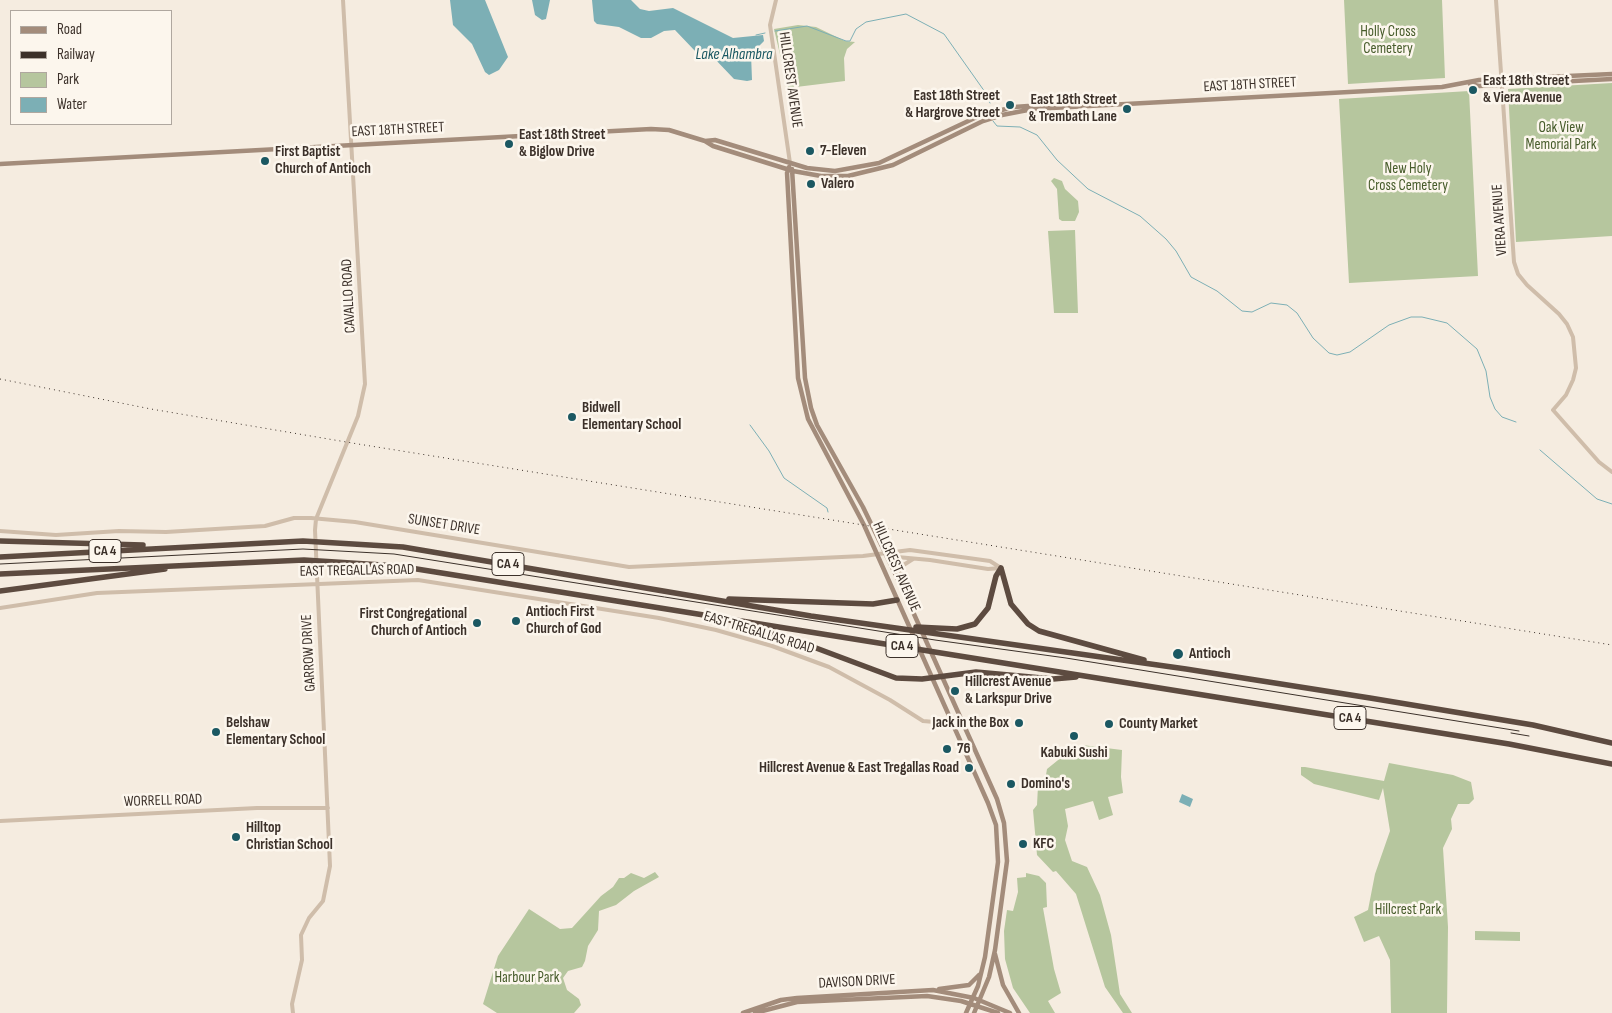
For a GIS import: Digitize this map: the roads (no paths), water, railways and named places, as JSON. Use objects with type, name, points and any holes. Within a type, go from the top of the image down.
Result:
[{"type":"highway","points":[[0,540],[124,545],[210,544]]},
{"type":"highway","name":"CA 4","points":[[0,557],[210,544],[303,541],[325,541],[432,551],[691,596],[869,624],[1165,666],[1533,725],[1612,744]]},
{"type":"highway","name":"CA 4","points":[[0,574],[304,560],[326,560],[416,568],[1543,749],[1612,764]]},
{"type":"highway","points":[[0,591],[209,564]]},
{"type":"highway","points":[[869,624],[950,629],[967,627],[978,621],[985,613],[1000,568]]},
{"type":"highway","points":[[1000,568],[1011,604],[1028,624],[1039,631],[1165,666]]},
{"type":"highway","points":[[691,596],[833,604],[873,604],[897,600]]},
{"type":"highway","points":[[717,616],[896,678],[932,678],[976,672],[1054,679],[1086,676]]},
{"type":"main road","name":"EAST 18TH STREET","points":[[1468,84],[1479,80],[1612,74]]},
{"type":"main road","name":"EAST 18TH STREET","points":[[705,140],[713,146],[791,170],[833,177],[862,174],[893,165],[983,121],[1034,109],[1433,88],[1468,84],[1500,85],[1612,79]]},
{"type":"main road","name":"EAST 18TH STREET","points":[[0,164],[651,129],[669,130],[705,140],[715,140],[790,163],[826,170],[863,167],[897,156],[981,114],[1010,107],[1028,106],[1034,109]]},
{"type":"main road","name":"HILLCREST AVENUE","points":[[790,163],[807,393],[817,425],[863,507],[916,619],[996,799],[1004,823],[1007,860],[995,950],[981,1000],[974,1013]]},
{"type":"main road","name":"HILLCREST AVENUE","points":[[791,170],[800,394],[816,438],[856,510],[877,554],[988,802],[996,824],[998,862],[982,969],[974,998],[966,1013]]},
{"type":"main road","points":[[995,950],[1003,985],[1019,1013]]},
{"type":"main road","points":[[933,990],[969,986],[977,979],[982,969]]},
{"type":"main road","name":"DAVISON DRIVE","points":[[743,1013],[781,1000],[797,998],[933,990],[974,998]]},
{"type":"main road","name":"DAVISON DRIVE","points":[[755,1013],[797,1002],[859,998],[927,996],[971,1003]]},
{"type":"main road","points":[[974,998],[1010,1013]]},
{"type":"main road","points":[[971,1003],[998,1013]]},
{"type":"street","name":"CAVALLO ROAD","points":[[316,582],[314,539],[316,520],[358,416],[365,384],[343,0]]},
{"type":"street","name":"HILLCREST AVENUE","points":[[776,0],[770,25],[790,163]]},
{"type":"street","name":"VIERA AVENUE","points":[[1496,0],[1500,85],[1514,262],[1518,274],[1526,285],[1567,324],[1576,351],[1576,368],[1573,380],[1566,395],[1553,410],[1599,462],[1612,472]]},
{"type":"street","name":"SUNSET DRIVE","points":[[0,531],[56,535],[119,531],[166,532],[265,526],[294,518],[355,522],[629,567],[843,558],[884,554]]},
{"type":"street","points":[[884,554],[899,551],[933,552],[990,561],[1000,568]]},
{"type":"street","points":[[884,554],[988,569],[1000,568]]},
{"type":"street","points":[[900,587],[902,566],[915,559]]},
{"type":"street","name":"EAST TREGALLAS ROAD","points":[[0,608],[97,592],[316,582],[418,580],[652,617],[716,630],[772,646],[829,668],[890,700],[923,721],[937,724],[960,717]]},
{"type":"street","name":"GARROW DRIVE","points":[[293,1013],[292,1004],[302,960],[301,935],[309,918],[323,901],[330,866],[316,582]]},
{"type":"street","name":"WORRELL ROAD","points":[[0,821],[257,808],[328,808]]},
{"type":"water","points":[[450,0],[485,0],[508,57],[499,70],[489,75],[485,72],[472,44],[453,25]]},
{"type":"water","points":[[532,0],[550,0],[546,19],[542,20],[535,15]]},
{"type":"water","name":"Lake Alhambra","points":[[592,0],[631,0],[640,9],[649,11],[673,8],[733,38],[763,35],[764,41],[751,54],[752,80],[734,79],[713,57],[695,51],[675,30],[664,31],[651,38],[641,38],[619,27],[597,24],[594,21]]},
{"type":"water","points":[[1182,794],[1193,799],[1190,807],[1179,802]]},
{"type":"waterway","points":[[775,31],[807,26],[850,41],[856,29],[866,22],[906,14],[944,34],[985,92],[990,103]]},
{"type":"waterway","points":[[756,35],[765,33]]},
{"type":"waterway","points":[[993,121],[997,126],[1020,127],[1037,135],[1057,160],[1088,189],[1140,216],[1166,239],[1176,251],[1191,277],[1217,291],[1242,311],[1252,312],[1271,303],[1287,305],[1297,313],[1313,338],[1329,353],[1337,355],[1350,352],[1389,325],[1411,317],[1422,317],[1447,323],[1477,349],[1486,371],[1490,397],[1495,409],[1502,417],[1516,422]]},
{"type":"waterway","points":[[750,425],[769,451],[784,478],[827,508],[828,512]]},
{"type":"waterway","points":[[1540,450],[1597,499],[1612,504]]},
{"type":"tram line","points":[[0,564],[303,549],[394,554],[935,640],[1066,658],[1519,731]]},
{"type":"tram line","points":[[1511,733],[1529,736]]},
{"type":"railway","points":[[0,379],[151,409],[358,444],[1612,645]]},
{"type":"place","name":"East 18th Street & Viera Avenue","points":[[1473,90]]},
{"type":"place","name":"East 18th Street & Hargrove Street","points":[[1010,105]]},
{"type":"place","name":"East 18th Street & Trembath Lane","points":[[1127,109]]},
{"type":"place","name":"East 18th Street & Biglow Drive","points":[[509,144]]},
{"type":"place","name":"7-Eleven","points":[[810,151]]},
{"type":"place","name":"First Baptist Church of Antioch","points":[[265,161]]},
{"type":"place","name":"Valero","points":[[811,184]]},
{"type":"place","name":"Bidwell Elementary School","points":[[572,417]]},
{"type":"place","name":"Antioch First Church of God","points":[[516,621]]},
{"type":"place","name":"First Congregational Church of Antioch","points":[[477,623]]},
{"type":"place","name":"Antioch","points":[[1178,654]]},
{"type":"place","name":"Hillcrest Avenue & Larkspur Drive","points":[[955,691]]},
{"type":"place","name":"Jack in the Box","points":[[1019,723]]},
{"type":"place","name":"County Market","points":[[1109,724]]},
{"type":"place","name":"Belshaw Elementary School","points":[[216,732]]},
{"type":"place","name":"Kabuki Sushi","points":[[1074,736]]},
{"type":"place","name":"76","points":[[947,749]]},
{"type":"place","name":"Hillcrest Avenue & East Tregallas Road","points":[[969,768]]},
{"type":"place","name":"Domino's","points":[[1011,784]]},
{"type":"place","name":"Hilltop Christian School","points":[[236,837]]},
{"type":"place","name":"KFC","points":[[1023,844]]},
{"type":"park label","name":"Holly Cross Cemetery","points":[[1388,40]]},
{"type":"park label","name":"Oak View Memorial Park","points":[[1561,136]]},
{"type":"park label","name":"New Holy Cross Cemetery","points":[[1408,178]]},
{"type":"park label","name":"Hillcrest Park","points":[[1408,910]]},
{"type":"park label","name":"Harbour Park","points":[[527,978]]}]
